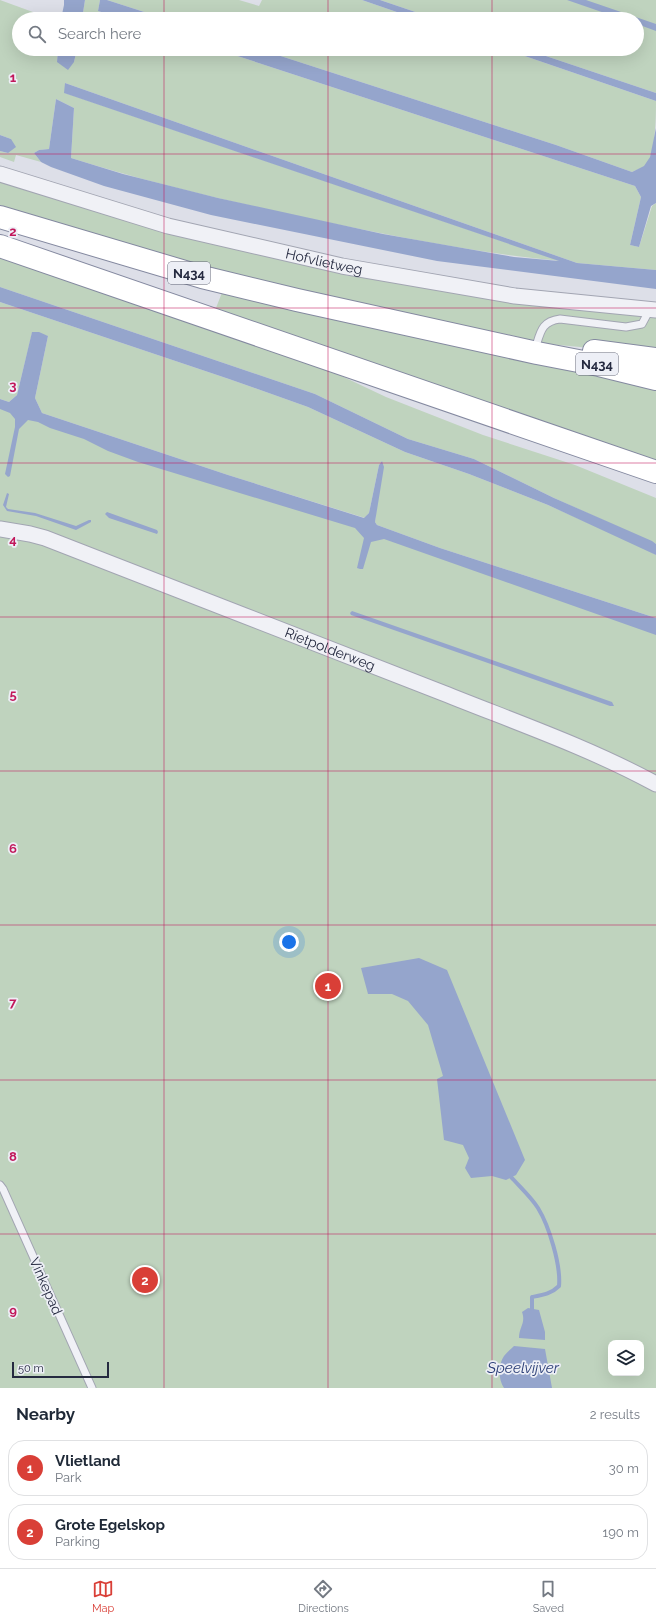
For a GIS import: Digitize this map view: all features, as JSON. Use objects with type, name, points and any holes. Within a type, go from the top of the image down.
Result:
[{"type":"highway","name":"N434","points":[[0,217],[209,279],[305,302],[537,353],[599,365],[656,379]]},
{"type":"highway","name":"N434","points":[[0,246],[656,472]]},
{"type":"highway","name":"N434","points":[[428,328],[656,359]]},
{"type":"highway","name":"N434","points":[[584,448],[656,487]]},
{"type":"street","name":"Hofvlietweg","points":[[0,174],[168,226],[342,266],[515,296],[653,309]]},
{"type":"street","name":"Rietpolderweg","points":[[0,529],[45,538],[537,729],[623,766],[656,784]]},
{"type":"lane","points":[[537,343],[540,333],[545,325],[551,320],[560,319],[626,327],[642,324],[653,309]]},
{"type":"lane","name":"Vinkepad","points":[[0,1185],[92,1388]]},
{"type":"green space","points":[[0,0],[33,12],[12,12],[12,56],[57,56],[57,62],[74,62],[75,56],[237,56],[635,186],[641,197],[630,245],[639,247],[652,206],[656,203],[656,270],[577,263],[65,83],[65,93],[561,261],[528,258],[463,248],[399,237],[302,217],[186,190],[71,158],[74,108],[56,99],[49,149],[39,150],[34,153],[41,162],[16,155],[14,162],[0,157],[0,151],[8,153],[11,139],[0,135]]},
{"type":"green space","points":[[85,0],[100,0],[98,11],[101,12],[83,12]]},
{"type":"green space","points":[[107,0],[239,0],[259,6],[262,0],[362,0],[397,12],[144,12]]},
{"type":"green space","points":[[380,0],[656,0],[656,93],[546,56],[644,56],[644,12],[415,12]]},
{"type":"green space","points":[[281,56],[524,56],[656,101],[653,146],[648,162],[644,167],[632,172],[556,145]]},
{"type":"green space","points":[[0,182],[172,233],[345,275],[525,303],[656,317],[656,354],[537,343],[515,336],[338,303],[92,235],[0,205]]},
{"type":"green space","points":[[0,256],[331,371],[386,397],[483,435],[575,465],[656,498],[656,544],[554,498],[474,459],[408,439],[315,394],[0,287]]},
{"type":"green space","points":[[223,290],[656,384],[656,464],[214,313]]},
{"type":"green space","points":[[0,302],[308,407],[405,452],[469,474],[548,505],[646,549],[656,555],[656,618],[440,548],[377,525],[375,522],[382,461],[379,465],[369,513],[365,518],[228,475],[42,413],[35,398],[48,336],[32,333],[17,395],[9,402],[0,399]]},
{"type":"green space","points":[[0,405],[656,629],[656,1388],[0,1388]]},
{"type":"water","points":[[64,0],[85,0],[83,12],[62,12]]},
{"type":"water","points":[[100,0],[107,0],[144,12],[101,12],[98,11]]},
{"type":"water","points":[[362,0],[380,0],[415,12],[397,12]]},
{"type":"water","points":[[567,0],[586,0],[621,12],[602,12]]},
{"type":"water","points":[[644,20],[656,24],[656,31],[644,27]]},
{"type":"water","points":[[57,56],[75,56],[74,62],[68,70],[57,62]]},
{"type":"water","points":[[237,56],[281,56],[556,145],[632,172],[644,166],[650,157],[656,128],[656,203],[651,206],[639,247],[630,245],[641,197],[635,186]]},
{"type":"water","points":[[524,56],[546,56],[656,93],[656,101]]},
{"type":"water","points":[[65,83],[577,263],[656,270],[656,289],[437,261],[211,215],[104,186],[51,167],[41,162],[34,153],[39,150],[49,149],[56,99],[74,108],[71,158],[123,174],[218,198],[383,234],[514,257],[559,261],[64,93]]},
{"type":"water","points":[[0,135],[11,139],[16,147],[8,153],[0,151]]},
{"type":"water","points":[[0,287],[315,394],[408,439],[474,459],[554,498],[652,541],[656,544],[656,555],[548,505],[469,474],[405,452],[308,407],[0,302]]},
{"type":"water","points":[[32,332],[39,332],[48,336],[35,398],[42,413],[228,475],[364,518],[369,513],[379,465],[382,461],[384,467],[375,522],[377,525],[440,548],[656,618],[656,635],[384,539],[371,542],[363,569],[357,568],[364,538],[355,528],[138,462],[108,451],[84,439],[50,428],[38,422],[28,420],[19,429],[10,476],[8,477],[5,474],[15,427],[15,419],[10,413],[0,409],[0,399],[9,402],[17,395]]},
{"type":"water","points":[[7,493],[9,494],[6,507],[8,509],[35,513],[76,526],[89,520],[91,520],[91,522],[76,530],[36,516],[7,511],[3,505]]},
{"type":"water","points":[[107,512],[157,530],[158,532],[157,534],[109,518],[105,514]]},
{"type":"water","points":[[352,611],[612,702],[614,706],[610,706],[351,615],[350,613]]},
{"type":"water","points":[[419,958],[447,970],[525,1160],[516,1175],[506,1180],[492,1176],[471,1178],[465,1168],[469,1158],[463,1145],[444,1140],[437,1079],[443,1076],[428,1025],[408,1001],[392,994],[368,994],[361,968]]},
{"type":"water","points":[[528,1308],[539,1310],[545,1332],[545,1340],[519,1338],[523,1322],[522,1312]]},
{"type":"water","name":"Speelvijver","points":[[514,1346],[545,1349],[552,1388],[504,1388],[500,1376],[500,1368],[504,1356]]},
{"type":"waterway","points":[[511,1177],[538,1208],[550,1235],[558,1267],[559,1286],[543,1295],[532,1297],[532,1309]]},
{"type":"place","name":"Vlietland","points":[[328,986]]},
{"type":"place","name":"Grote Egelskop","points":[[145,1280]]}]
